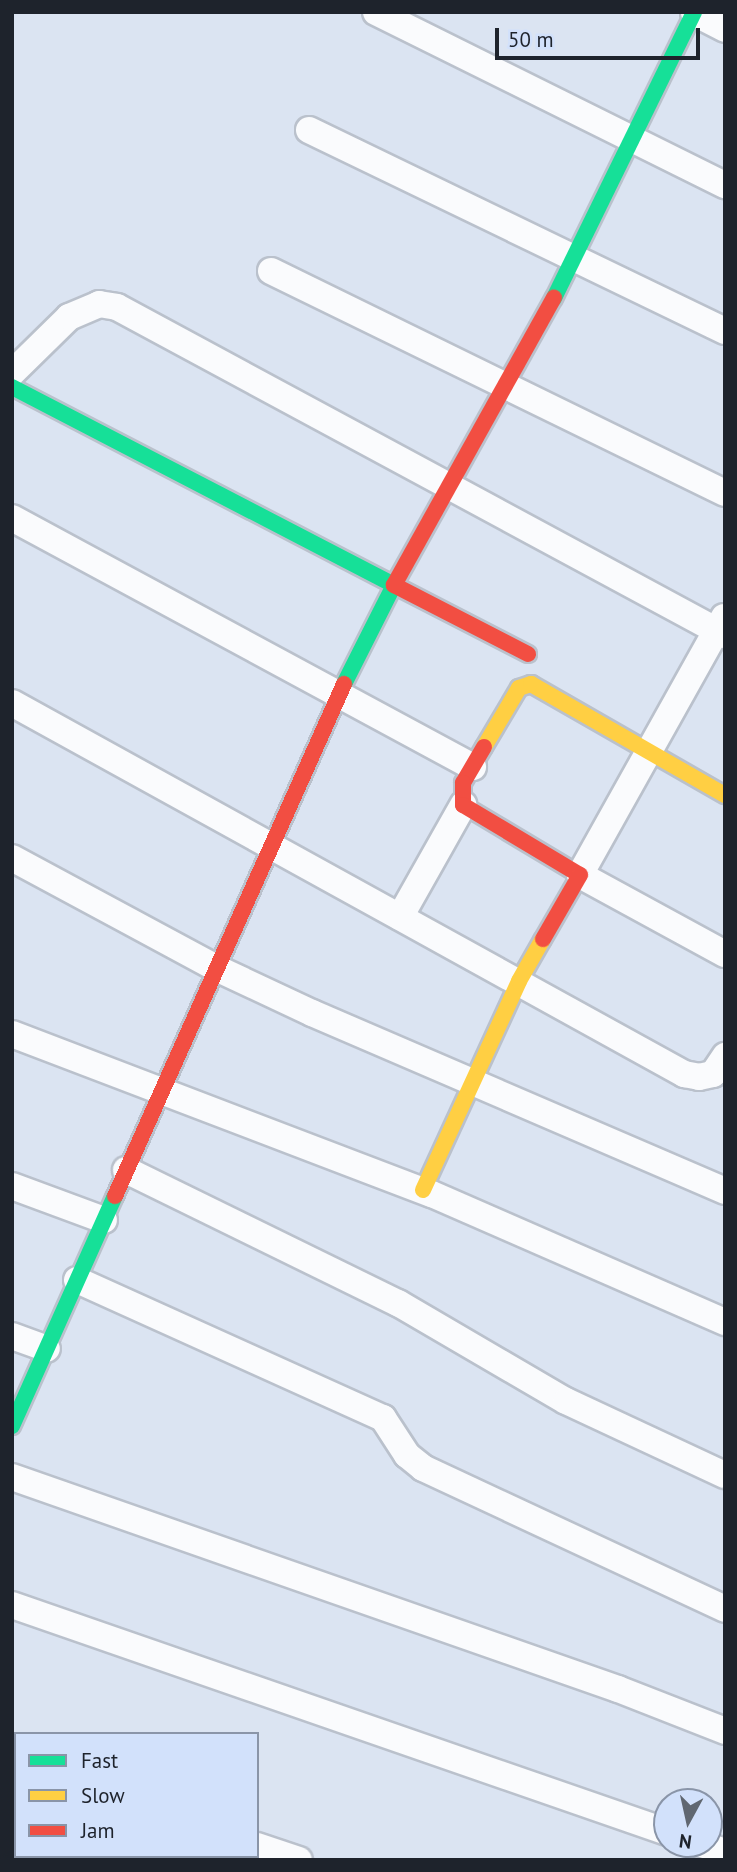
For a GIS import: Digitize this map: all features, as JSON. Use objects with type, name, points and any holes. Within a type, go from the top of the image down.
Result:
[{"type":"street","points":[[376,12],[725,185]]},
{"type":"street","points":[[12,1426],[338,695],[394,585],[448,483],[507,387],[576,259],[635,140],[693,13],[725,29]]},
{"type":"street","points":[[309,130],[725,331]]},
{"type":"street","points":[[271,271],[725,493]]},
{"type":"street","points":[[423,1190],[471,1080],[519,981],[722,627],[117,307],[99,304],[69,317],[16,385],[528,654]]},
{"type":"street","points":[[12,519],[473,767]]},
{"type":"street","points":[[725,796],[531,684],[512,698],[460,795],[463,805],[580,875],[725,954]]},
{"type":"street","points":[[12,703],[684,1074],[713,1074],[725,1056]]},
{"type":"street","points":[[400,917],[463,805]]},
{"type":"street","points":[[15,866],[216,968],[725,1191]]},
{"type":"street","points":[[12,1034],[163,1088],[423,1190],[725,1322]]},
{"type":"street","points":[[126,1170],[387,1297],[566,1401],[725,1475]]},
{"type":"street","points":[[12,1186],[104,1220]]},
{"type":"street","points":[[77,1280],[383,1418],[407,1455],[423,1468],[725,1609]]},
{"type":"street","points":[[12,1336],[47,1349]]},
{"type":"street","points":[[12,1477],[605,1684],[725,1731]]},
{"type":"street","points":[[12,1605],[653,1827]]},
{"type":"street","points":[[259,1847],[299,1860]]},
{"type":"traffic: fast","points":[[554,298],[694,12]]},
{"type":"traffic: fast","points":[[12,387],[394,585],[344,684]]},
{"type":"traffic: fast","points":[[12,1426],[115,1196]]},
{"type":"traffic: slow","points":[[484,747],[519,688],[531,684],[725,795]]},
{"type":"traffic: slow","points":[[423,1190],[519,981],[543,939]]},
{"type":"traffic: jam","points":[[528,654],[394,585],[554,298]]},
{"type":"traffic: jam","points":[[115,1196],[344,684]]},
{"type":"traffic: jam","points":[[484,747],[463,783],[463,805],[580,875],[543,939]]}]
